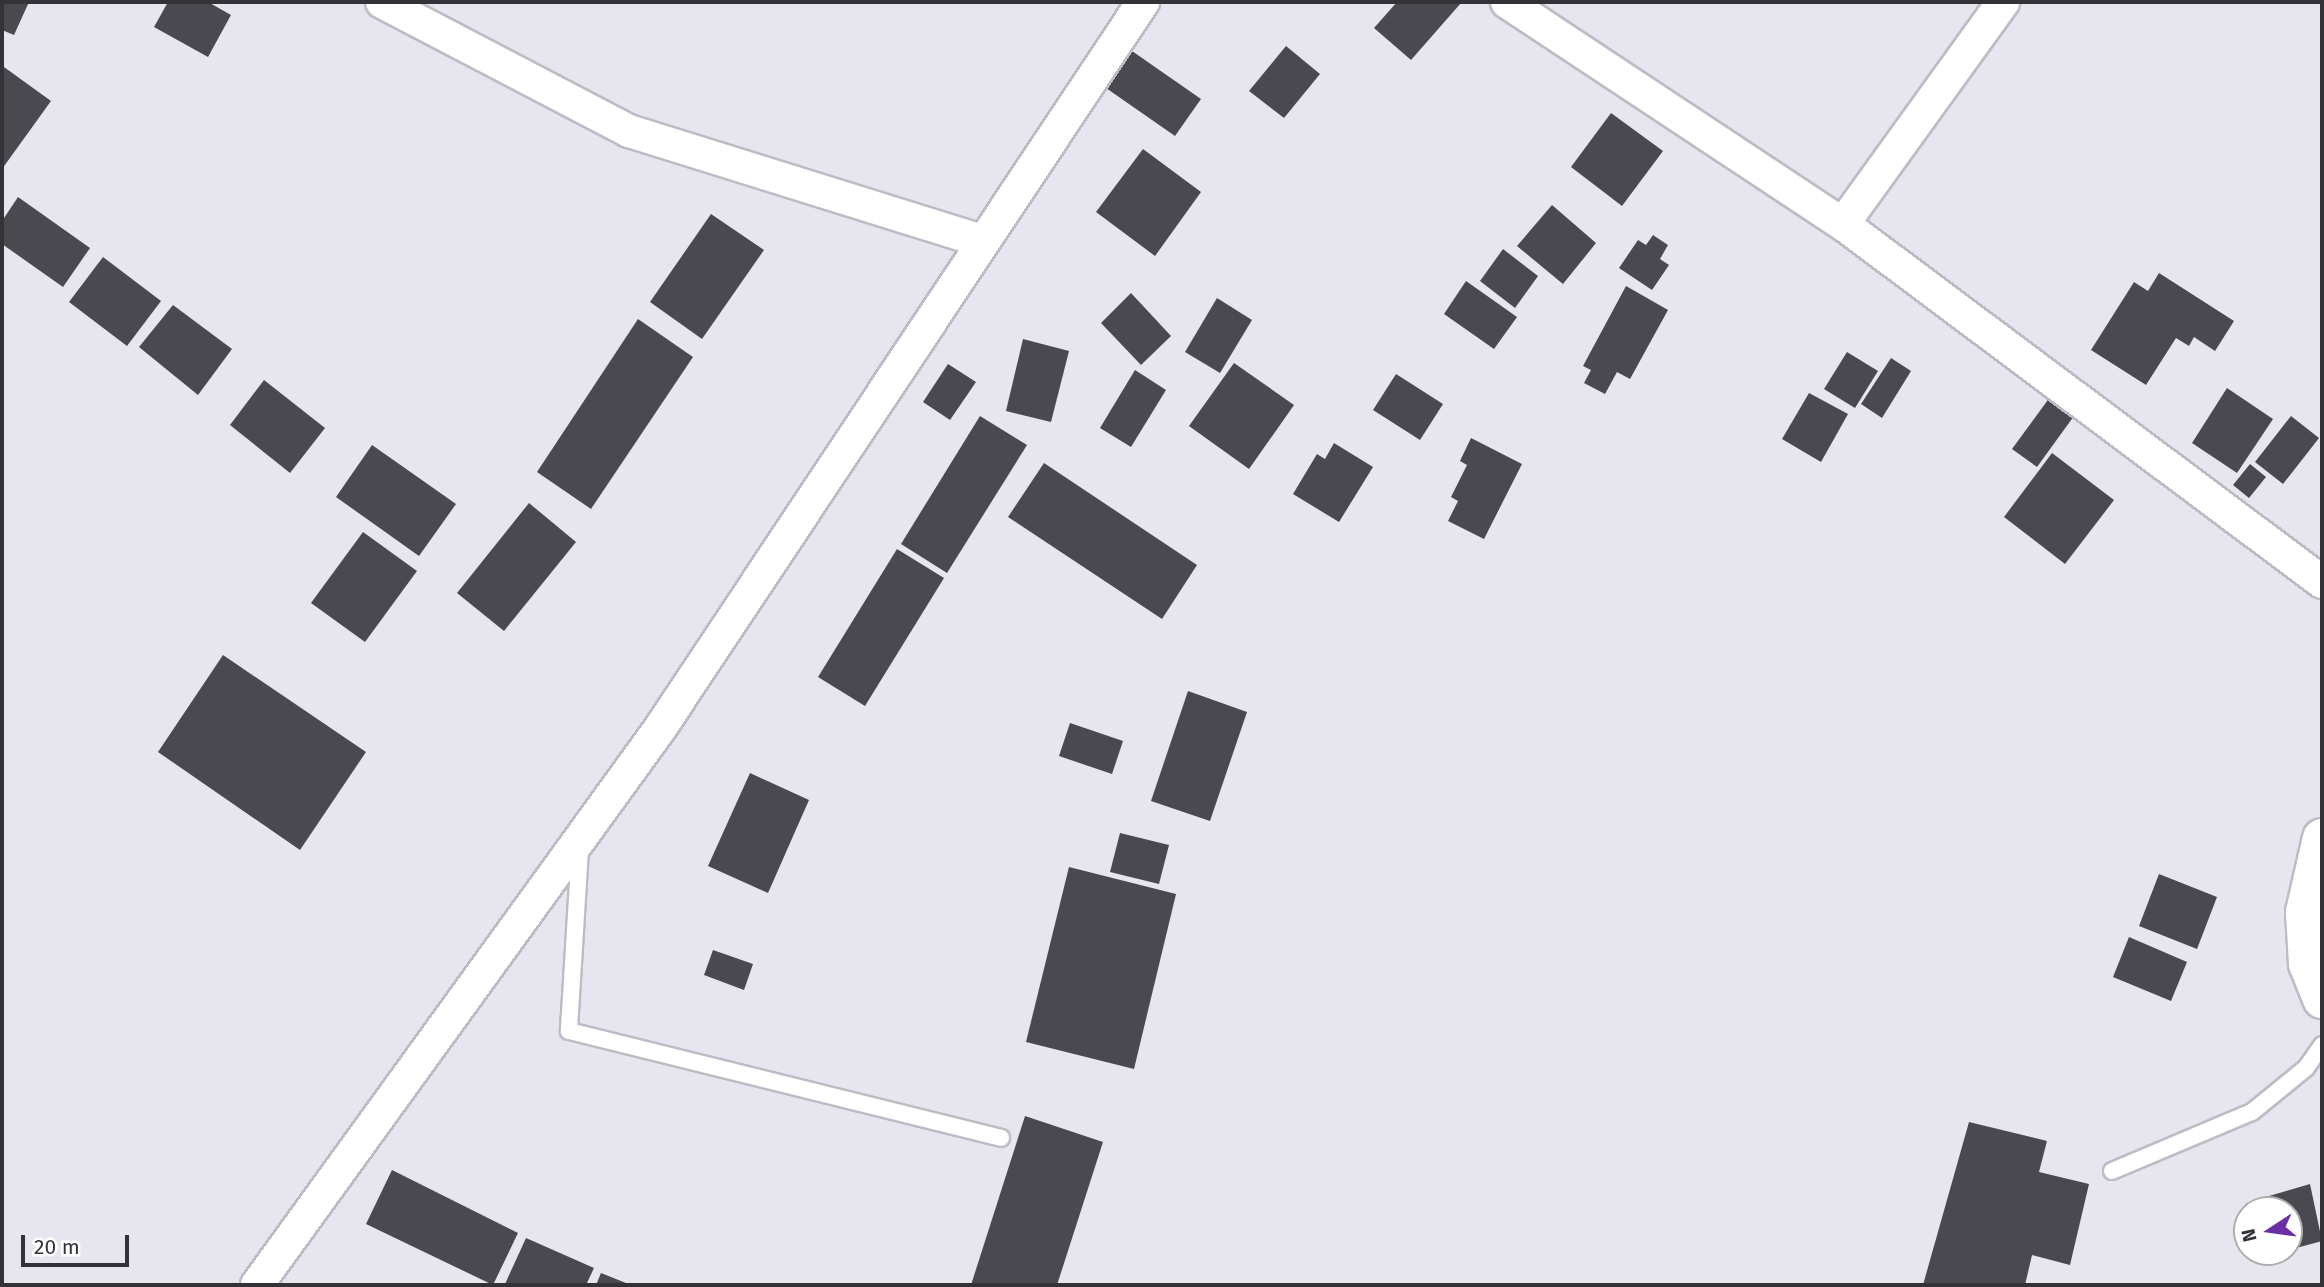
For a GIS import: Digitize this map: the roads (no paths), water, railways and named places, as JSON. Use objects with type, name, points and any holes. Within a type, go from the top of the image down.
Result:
[{"type":"street","points":[[382,2],[629,131],[981,240]]},
{"type":"street","points":[[257,1285],[746,601],[981,240],[1143,2]]},
{"type":"street","points":[[1507,2],[1843,224],[2322,582]]},
{"type":"street","points":[[1843,224],[2003,2]]},
{"type":"street","points":[[2322,838],[2305,912],[2308,964],[2322,999]]},
{"type":"lane","points":[[580,835],[569,1031],[1001,1138]]},
{"type":"lane","points":[[2112,1171],[2252,1112],[2306,1068],[2322,1045]]}]
